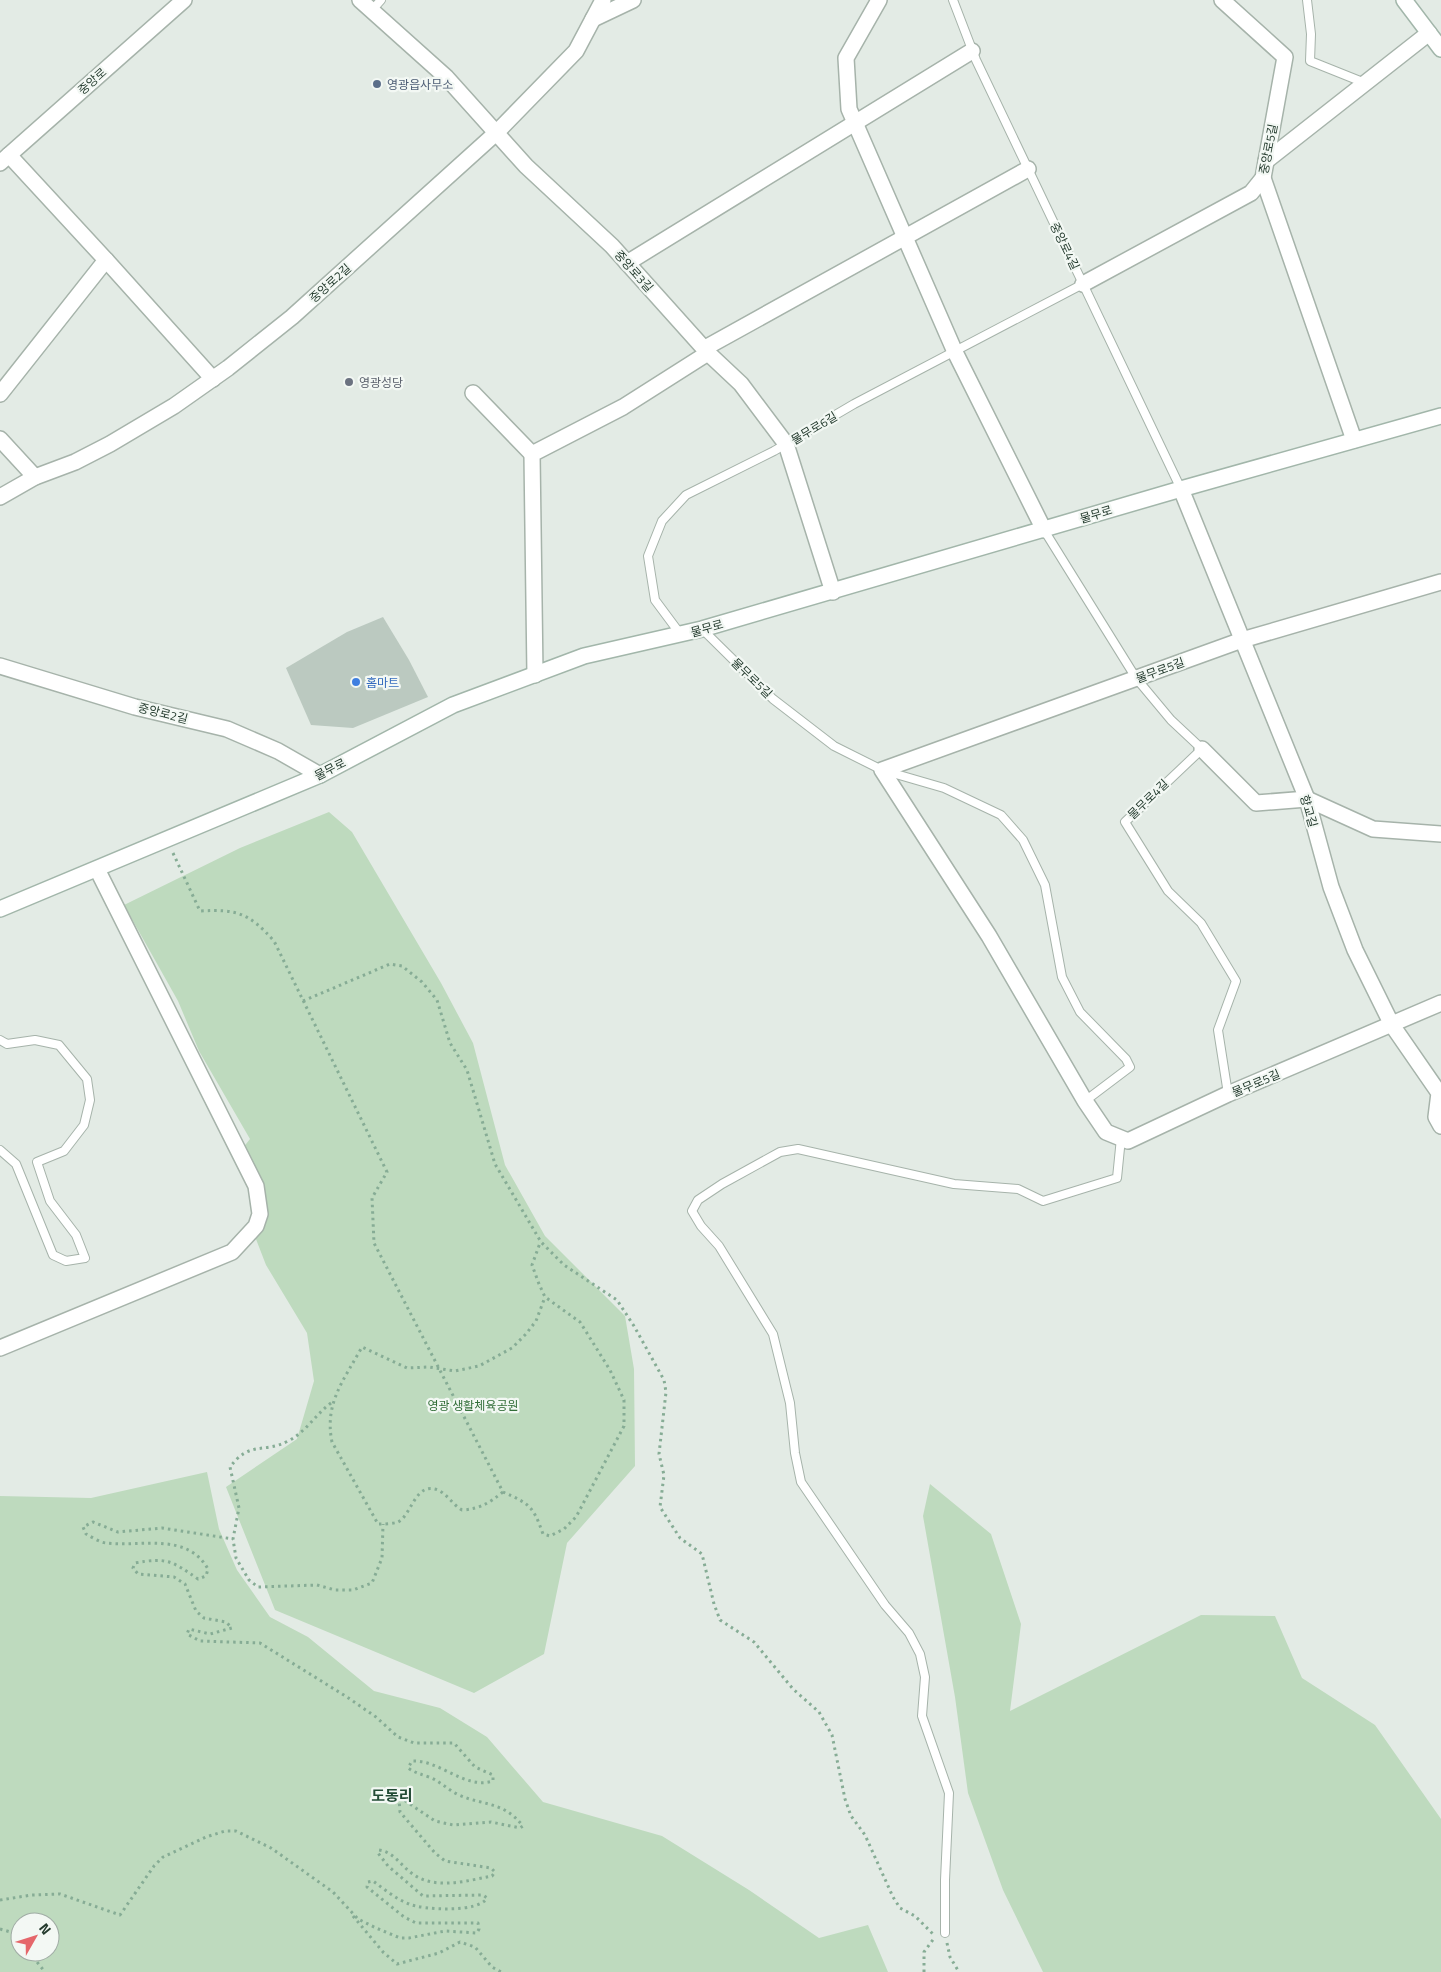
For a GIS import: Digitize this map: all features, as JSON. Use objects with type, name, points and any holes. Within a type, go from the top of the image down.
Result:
[{"type":"street","name":"중앙로","points":[[4,159],[184,0]]},
{"type":"street","name":"중앙로3길","points":[[360,0],[377,5],[446,77],[526,166],[627,263],[706,350],[741,384],[786,444],[833,592]]},
{"type":"street","name":"중앙로2길","points":[[0,497],[35,477],[75,462],[110,444],[174,406],[292,317],[496,133],[576,52],[603,0]]},
{"type":"street","points":[[593,19],[633,0]]},
{"type":"street","points":[[879,0],[846,58],[849,109],[956,352],[1044,530]]},
{"type":"street","name":"중앙로5길","points":[[1083,284],[1251,194],[1263,178],[1285,58],[1222,0]]},
{"type":"street","points":[[1404,0],[1441,49]]},
{"type":"street","points":[[1266,161],[1429,33]]},
{"type":"street","points":[[627,263],[972,51]]},
{"type":"street","points":[[4,159],[106,260],[212,379]]},
{"type":"street","points":[[532,454],[623,407],[706,350],[1028,169]]},
{"type":"street","points":[[1263,178],[1354,440]]},
{"type":"street","points":[[0,394],[106,260]]},
{"type":"street","points":[[472,393],[532,454],[535,674]]},
{"type":"street","name":"물무로","points":[[0,909],[320,775],[453,705],[584,656],[681,635],[1181,489],[1441,416]]},
{"type":"street","points":[[0,439],[35,477]]},
{"type":"street","name":"향교길","points":[[1181,489],[1242,640],[1253,662],[1307,799],[1331,887],[1355,950],[1392,1025],[1439,1093],[1436,1117],[1441,1126]]},
{"type":"street","name":"물무로5길","points":[[882,770],[1242,640],[1441,582]]},
{"type":"street","name":"중앙로2길","points":[[0,666],[135,707],[227,729],[278,751],[320,775]]},
{"type":"street","points":[[1202,749],[1256,803],[1307,799],[1373,829],[1441,834]]},
{"type":"street","points":[[882,770],[989,936],[1085,1100],[1106,1132],[1121,1138]]},
{"type":"street","points":[[0,1348],[232,1252],[256,1226],[260,1214],[256,1186],[97,869]]},
{"type":"street","name":"물무로5길","points":[[1121,1138],[1128,1141],[1228,1094],[1441,1004]]},
{"type":"lane","name":"중앙로4길","points":[[953,0],[972,51],[1181,489]]},
{"type":"lane","points":[[1307,0],[1311,34],[1310,61],[1367,83]]},
{"type":"lane","name":"물무로6길","points":[[681,635],[655,600],[648,556],[662,521],[686,495],[786,444],[854,404],[1083,284]]},
{"type":"lane","points":[[1044,530],[1136,678],[1171,720],[1202,749]]},
{"type":"lane","name":"물무로5길","points":[[702,629],[773,699],[834,746],[882,770],[944,788],[1001,815],[1023,840],[1045,885],[1062,977],[1080,1012],[1126,1059],[1130,1068],[1085,1100]]},
{"type":"lane","name":"물무로4길","points":[[1202,749],[1125,822],[1168,891],[1201,923],[1236,981],[1218,1030],[1228,1094]]},
{"type":"lane","points":[[0,1040],[7,1044],[35,1040],[59,1044],[87,1078],[90,1100],[84,1125],[64,1151],[37,1162],[50,1201],[76,1235],[85,1258],[66,1261],[53,1255],[16,1164],[0,1150]]},
{"type":"lane","points":[[945,1933],[949,1793],[922,1716],[925,1677],[920,1654],[909,1633],[885,1605],[801,1482],[795,1453],[790,1403],[773,1334],[719,1246],[701,1226],[692,1211],[698,1200],[722,1184],[780,1152],[798,1149],[954,1184],[1018,1189],[1043,1201],[1117,1178],[1121,1138]]},
{"type":"path","points":[[166,839],[200,911],[228,910],[257,921],[274,941],[388,1172],[372,1198],[374,1243],[503,1492],[525,1502],[533,1511],[543,1534],[550,1536],[564,1529],[576,1517],[624,1426],[624,1400],[610,1370],[580,1322],[545,1297],[532,1265],[540,1242]]},
{"type":"path","points":[[303,1001],[390,964],[402,966],[422,982],[437,1000],[450,1043],[467,1070],[495,1164],[540,1242],[564,1265],[617,1300],[664,1380],[666,1392],[659,1454],[664,1475],[660,1507],[680,1538],[702,1554],[714,1604],[720,1620],[754,1642],[793,1689],[818,1712],[832,1735],[844,1799],[851,1816],[865,1835],[893,1898],[900,1908],[915,1916],[935,1936]]},
{"type":"path","points":[[503,1492],[487,1504],[475,1509],[462,1510],[438,1490],[428,1490],[415,1497],[406,1515],[397,1522],[378,1524],[332,1442],[329,1430],[332,1403],[362,1347],[407,1368],[430,1367],[439,1370],[455,1371],[478,1366],[512,1348],[526,1334],[536,1320],[545,1297]]},
{"type":"path","points":[[332,1403],[317,1414],[310,1425],[286,1442],[246,1451],[238,1456],[230,1467],[239,1508],[233,1539],[236,1558],[241,1570],[258,1586],[317,1585],[334,1590],[354,1590],[372,1583],[382,1558],[383,1524]]},
{"type":"path","points":[[233,1539],[162,1528],[118,1532],[93,1522],[83,1526],[86,1534],[105,1543],[176,1544],[193,1552],[208,1568],[206,1576],[198,1579],[180,1566],[159,1558],[135,1563],[133,1568],[138,1574],[174,1577],[185,1584],[196,1610],[204,1618],[226,1622],[232,1628],[210,1634],[189,1629],[187,1634],[200,1640],[260,1643],[317,1676],[376,1717],[398,1737],[414,1743],[454,1743],[475,1767],[493,1775],[493,1781],[484,1784],[471,1781],[423,1761],[412,1761],[408,1768],[415,1774],[429,1777],[460,1795],[511,1812],[523,1826],[520,1828],[491,1822],[453,1825],[435,1821],[404,1800],[399,1799],[400,1812],[435,1853],[445,1861],[491,1868],[495,1872],[492,1876],[439,1884],[411,1873],[385,1850],[379,1850],[379,1857],[423,1896],[475,1895],[486,1898],[481,1905],[462,1908],[421,1908],[408,1904],[373,1881],[368,1882],[367,1887],[416,1923],[458,1924],[472,1922],[478,1923],[479,1929],[477,1933],[445,1931],[400,1938],[376,1928],[350,1912]]},
{"type":"path","points":[[0,1900],[32,1895],[60,1894],[120,1916],[154,1866],[163,1857],[206,1837],[225,1831],[236,1831],[258,1840],[333,1892],[368,1936],[397,1964],[439,1952],[460,1942],[475,1947],[492,1967],[501,1972]]},
{"type":"path","points":[[924,1972],[924,1952],[945,1922]]},
{"type":"path","points":[[945,1933],[950,1957],[958,1972]]},
{"type":"path","points":[[37,1962],[45,1972]]},
{"type":"green space","name":"영광 생활체육공원","points":[[329,812],[352,832],[441,983],[473,1043],[505,1165],[545,1236],[625,1316],[634,1369],[635,1466],[567,1543],[544,1654],[474,1693],[275,1610],[226,1487],[297,1439],[314,1381],[307,1333],[266,1265],[254,1234],[269,1214],[234,1159],[250,1139],[199,1051],[178,1001],[124,905],[240,848]]},
{"type":"green space","points":[[207,1472],[219,1529],[237,1570],[270,1617],[308,1637],[374,1691],[440,1708],[487,1737],[543,1802],[662,1836],[749,1890],[819,1938],[868,1925],[888,1972],[0,1972],[0,1496],[91,1498]]},
{"type":"green space","points":[[930,1484],[991,1534],[1021,1624],[1010,1711],[1201,1615],[1275,1616],[1302,1678],[1375,1725],[1441,1819],[1441,1972],[1043,1972],[1003,1890],[968,1793],[955,1697],[923,1516]]},
{"type":"building","name":"홈마트","points":[[383,617],[409,660],[428,697],[353,728],[311,725],[286,668],[347,632]]},
{"type":"place","name":"영광읍사무소","points":[[377,84]]},
{"type":"place","name":"영광성당","points":[[349,382]]},
{"type":"place","name":"홈마트","points":[[356,682]]},
{"type":"district","name":"도동리","points":[[392,1795]]}]
